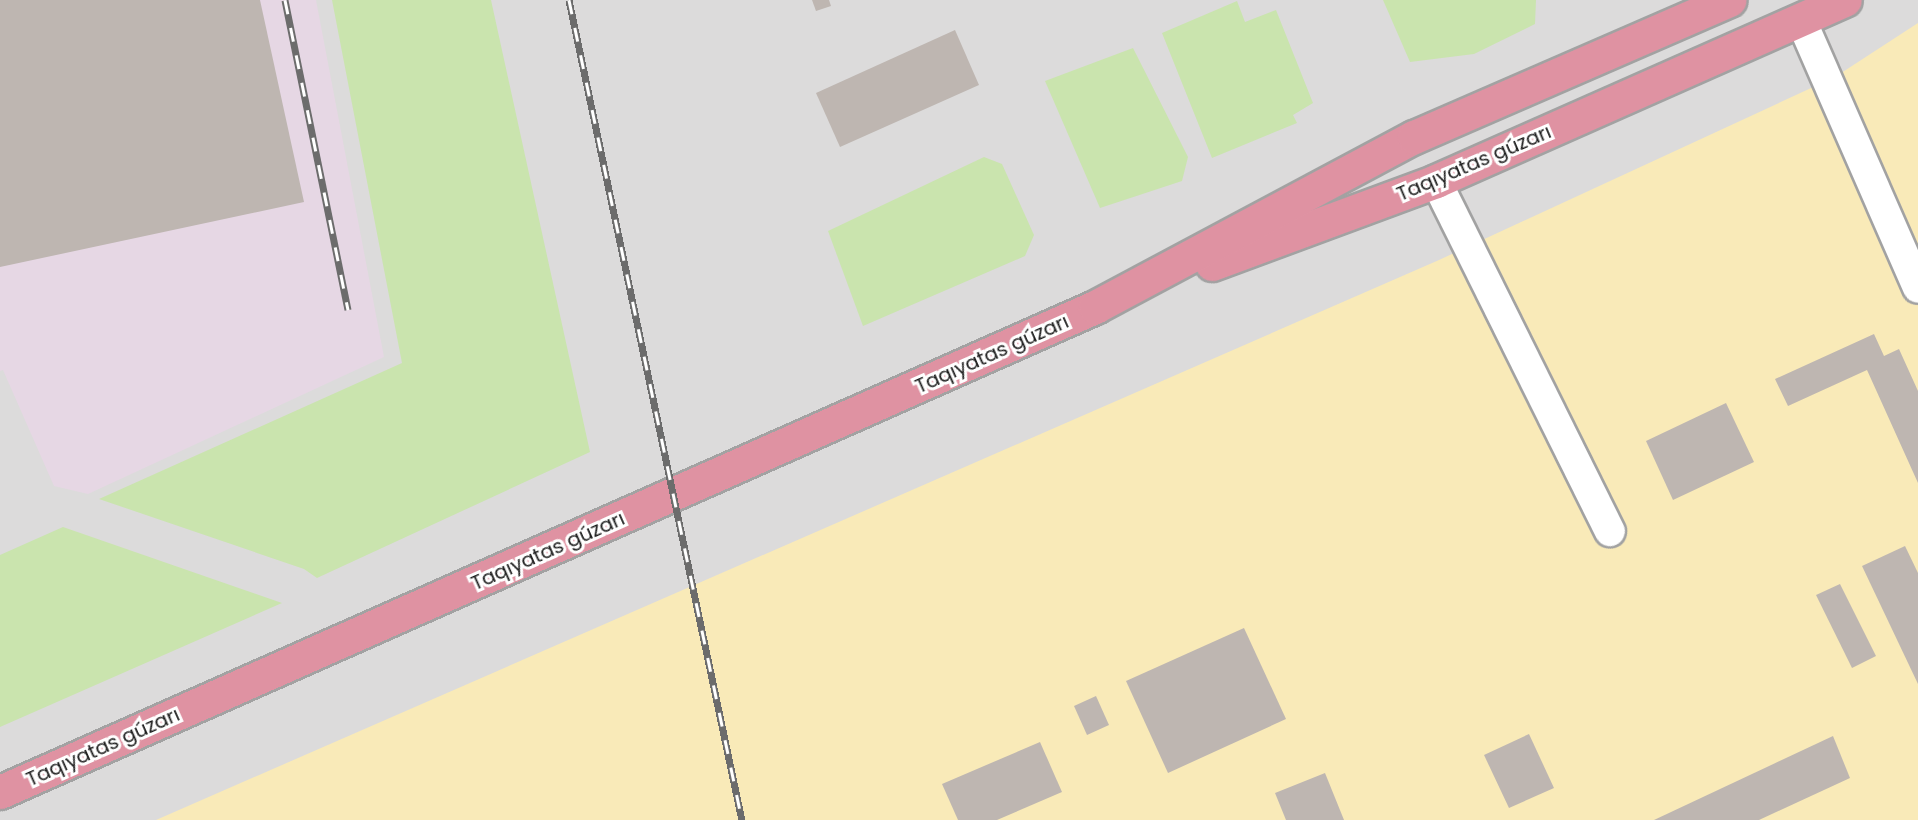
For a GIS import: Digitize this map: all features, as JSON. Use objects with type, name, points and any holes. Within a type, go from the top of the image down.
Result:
[{"type":"highway","name":"Taqıyatas gúzarı","points":[[1095,307],[1414,137],[1729,0]]},
{"type":"highway","name":"Taqıyatas gúzarı","points":[[0,792],[1095,307],[1436,181],[1845,0]]},
{"type":"lane","points":[[1801,20],[1918,288]]},
{"type":"lane","points":[[1436,181],[1610,531]]},
{"type":"shaded area","points":[[0,0],[1918,0],[1918,820],[0,820]]},
{"type":"shaded area","points":[[0,0],[316,0],[384,357],[88,494],[54,486],[3,370],[0,371]]},
{"type":"green space","points":[[332,0],[491,0],[590,452],[317,578],[304,569],[99,499],[402,363]]},
{"type":"green space","points":[[1383,0],[1536,0],[1535,24],[1474,54],[1410,62]]},
{"type":"green space","points":[[1237,1],[1245,22],[1276,10],[1313,103],[1293,115],[1297,123],[1212,158],[1162,33]]},
{"type":"green space","points":[[1133,48],[1188,157],[1182,181],[1100,208],[1045,81]]},
{"type":"green space","points":[[984,157],[1002,164],[1034,235],[1025,256],[863,326],[828,231]]},
{"type":"green space","points":[[63,527],[282,603],[0,727],[0,555]]},
{"type":"sand","points":[[1918,23],[1918,820],[156,820],[1439,260],[1835,77]]},
{"type":"building","points":[[0,0],[260,0],[304,202],[0,267]]},
{"type":"building","points":[[812,0],[829,0],[831,6],[816,11]]},
{"type":"building","points":[[955,30],[979,85],[840,147],[816,93]]},
{"type":"building","points":[[1874,334],[1884,356],[1899,349],[1918,391],[1918,483],[1867,370],[1788,406],[1775,379]]},
{"type":"building","points":[[1726,403],[1754,462],[1673,500],[1646,441]]},
{"type":"building","points":[[1905,546],[1918,573],[1918,684],[1862,566]]},
{"type":"building","points":[[1840,584],[1876,656],[1852,668],[1816,595]]},
{"type":"building","points":[[1244,628],[1286,719],[1168,773],[1126,681]]},
{"type":"building","points":[[1096,696],[1109,725],[1087,735],[1074,706]]},
{"type":"building","points":[[1529,734],[1554,788],[1509,808],[1484,755]]},
{"type":"building","points":[[1833,736],[1850,778],[1759,820],[1654,820]]},
{"type":"building","points":[[1040,742],[1062,792],[997,820],[958,820],[942,784]]},
{"type":"building","points":[[1325,773],[1344,820],[1286,820],[1275,793]]},
{"type":"railway","points":[[285,0],[348,310]]},
{"type":"railway","points":[[569,0],[742,820]]}]
